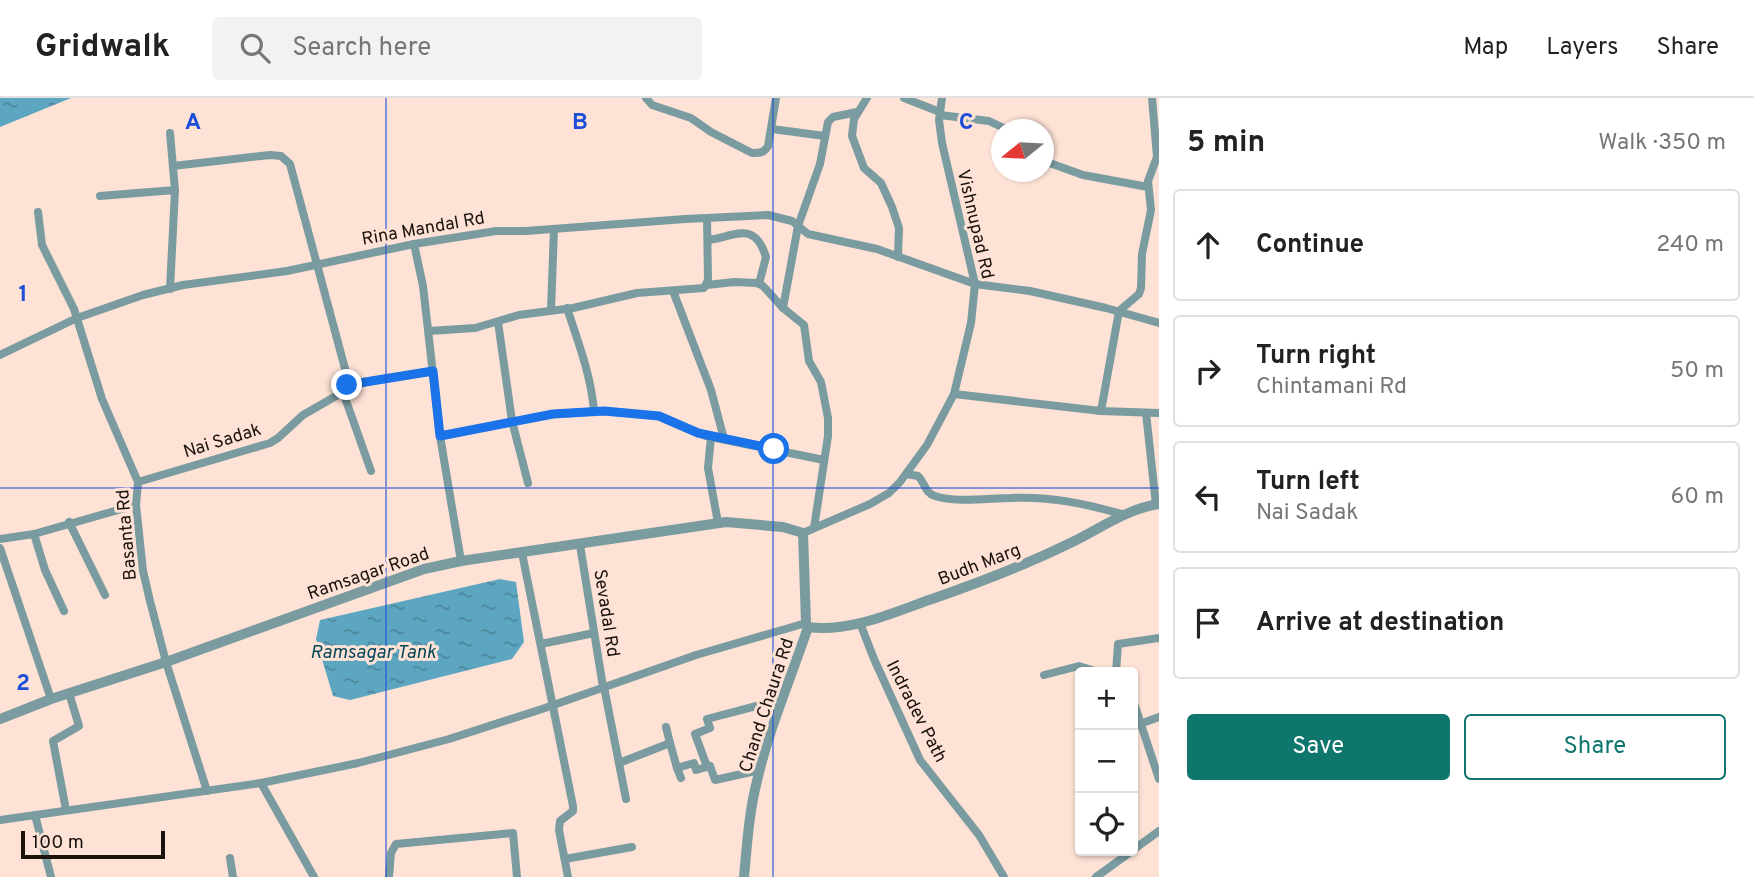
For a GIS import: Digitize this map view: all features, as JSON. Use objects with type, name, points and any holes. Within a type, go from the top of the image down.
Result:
[{"type":"street","points":[[646,98],[652,105],[691,118],[711,132],[752,152],[765,151],[772,129],[776,98]]},
{"type":"street","points":[[867,98],[857,112],[852,136],[864,167],[881,183],[892,207],[899,228],[898,257]]},
{"type":"street","points":[[904,98],[940,113],[991,122]]},
{"type":"street","name":"Vishnupad Rd","points":[[803,533],[880,499],[906,474],[934,434],[954,394],[971,323],[975,284],[948,175],[940,113],[942,98]]},
{"type":"street","points":[[1101,411],[1119,311],[1136,298],[1141,288],[1141,262],[1151,210],[1148,187],[1157,156],[1157,119],[1152,98]]},
{"type":"street","points":[[783,308],[798,226],[820,164],[830,119],[857,112]]},
{"type":"street","points":[[772,129],[825,136]]},
{"type":"street","points":[[170,133],[175,190],[170,289]]},
{"type":"street","points":[[173,166],[270,155],[281,156],[290,164],[347,376],[345,388],[371,471]]},
{"type":"street","points":[[1054,165],[1083,175],[1148,187]]},
{"type":"street","points":[[100,196],[175,190]]},
{"type":"street","name":"Basanta Rd","points":[[38,212],[42,245],[76,318],[102,399],[138,482],[136,505],[144,571],[166,662],[207,790]]},
{"type":"street","name":"Rina Mandal Rd","points":[[0,354],[76,318],[143,295],[287,271],[414,244],[496,231],[776,216],[808,234],[861,245],[975,284],[1030,292],[1119,311],[1159,323]]},
{"type":"street","points":[[707,218],[707,285]]},
{"type":"street","points":[[551,310],[554,229]]},
{"type":"street","points":[[708,240],[742,232],[757,239],[766,257],[759,284]]},
{"type":"street","points":[[414,244],[429,331],[440,436],[461,561]]},
{"type":"street","points":[[429,331],[467,329],[519,315],[567,309],[630,295],[700,290],[707,285],[734,282],[759,284],[804,325],[809,361],[821,383],[828,418],[814,528]]},
{"type":"street","points":[[673,291],[711,390],[724,439]]},
{"type":"street","points":[[567,309],[590,383],[593,411]]},
{"type":"street","points":[[498,321],[512,421],[528,483]]},
{"type":"street","name":"Nai Sadak","points":[[138,482],[270,443],[303,415],[345,388],[433,371]]},
{"type":"street","points":[[954,394],[1101,411],[1159,413]]},
{"type":"street","points":[[440,436],[563,412],[593,411],[659,416],[711,437],[824,460]]},
{"type":"street","points":[[1146,413],[1158,505]]},
{"type":"street","points":[[711,437],[708,468],[718,523]]},
{"type":"street","points":[[906,474],[918,476],[926,491],[937,497],[1058,500],[1087,503],[1125,515]]},
{"type":"street","points":[[0,539],[34,534],[136,505]]},
{"type":"street","name":"Budh Marg","points":[[807,625],[831,628],[860,623],[1005,572],[1125,515],[1158,505]]},
{"type":"street","points":[[69,522],[105,595]]},
{"type":"street","name":"Ramsagar Road","points":[[0,719],[424,569],[461,561],[718,523],[743,522],[783,527],[803,533]]},
{"type":"street","points":[[0,820],[261,783],[358,763],[435,743],[554,705],[696,655],[807,625],[803,533]]},
{"type":"street","points":[[34,534],[45,570],[64,611]]},
{"type":"street","name":"Sevadal Rd","points":[[580,545],[626,799]]},
{"type":"street","points":[[0,548],[51,699]]},
{"type":"street","points":[[523,553],[573,806],[573,811],[560,821],[559,825],[568,877]]},
{"type":"street","name":"Indradev Path","points":[[860,623],[920,760],[979,835],[1004,877]]},
{"type":"street","name":"Chand Chaura Rd","points":[[744,877],[747,841],[760,770],[807,625]]},
{"type":"street","points":[[541,644],[594,633]]},
{"type":"street","points":[[1116,667],[1118,645],[1159,638]]},
{"type":"street","points":[[1044,676],[1075,667]]},
{"type":"street","points":[[66,810],[52,741],[79,726],[69,693]]},
{"type":"street","points":[[760,770],[715,780],[695,733],[710,728],[707,719],[783,699]]},
{"type":"street","points":[[1138,717],[1159,779]]},
{"type":"street","points":[[1140,724],[1159,717]]},
{"type":"street","points":[[666,727],[681,778]]},
{"type":"street","points":[[619,763],[670,743]]},
{"type":"street","points":[[677,768],[694,763],[696,771],[710,766]]},
{"type":"street","points":[[261,783],[314,877]]},
{"type":"street","points":[[35,814],[51,877]]},
{"type":"street","points":[[1138,846],[1159,831]]},
{"type":"street","points":[[389,877],[391,853],[396,844],[513,833],[517,877]]},
{"type":"street","points":[[565,859],[632,847]]},
{"type":"street","points":[[1098,876],[1124,856]]},
{"type":"street","points":[[230,858],[233,877]]},
{"type":"water","points":[[0,98],[71,98],[0,127]]},
{"type":"water","name":"Ramsagar Tank","points":[[500,579],[516,582],[524,642],[512,659],[350,700],[333,696],[316,639],[320,620]]},
{"type":"route","points":[[347,385],[433,371],[440,436],[584,410],[659,416],[715,438],[774,449]]}]
